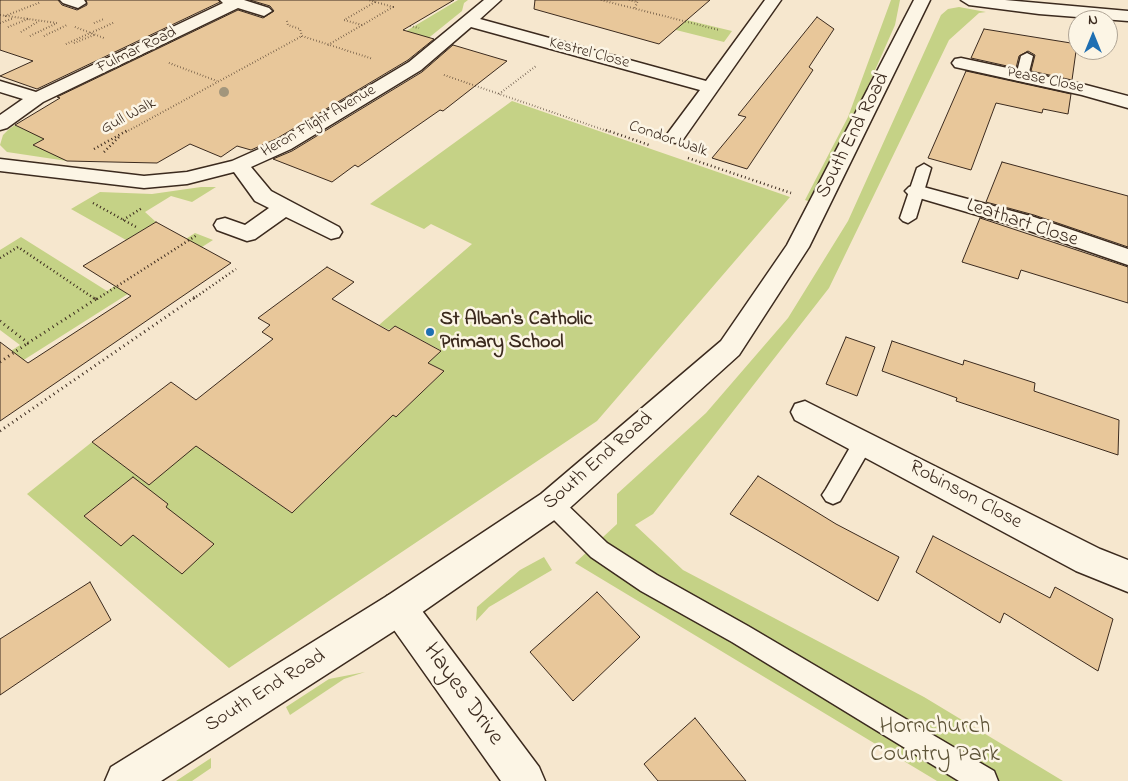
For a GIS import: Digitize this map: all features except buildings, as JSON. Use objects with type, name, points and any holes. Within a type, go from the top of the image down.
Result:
[{"type":"street","name":"Heron Flight Avenue","points":[[0,165],[144,182],[186,178],[239,166],[284,145],[411,68],[493,0]]},
{"type":"street","points":[[675,137],[773,0]]},
{"type":"street","name":"South End Road","points":[[126,781],[399,608],[552,504],[730,348],[783,272],[816,213],[922,0]]},
{"type":"street","points":[[969,0],[1128,16]]},
{"type":"street","points":[[1020,0],[1060,9]]},
{"type":"street","name":"Fulmar Road","points":[[0,124],[37,98],[136,51],[232,1],[264,11]]},
{"type":"street","name":"Kestrel Close","points":[[468,21],[710,87]]},
{"type":"street","name":"Pease Close","points":[[960,63],[1086,90],[1128,102]]},
{"type":"street","points":[[0,86],[37,98]]},
{"type":"street","points":[[239,166],[263,196],[330,232]]},
{"type":"street","name":"Leathart Close","points":[[916,191],[1026,222],[1128,257]]},
{"type":"street","points":[[224,225],[246,234],[285,208]]},
{"type":"street","name":"Robinson Close","points":[[805,412],[1088,560],[1128,576]]},
{"type":"street","name":"Hayes Drive","points":[[399,608],[525,781]]},
{"type":"lane","points":[[1022,76],[1027,56]]},
{"type":"lane","points":[[908,218],[924,168]]},
{"type":"lane","points":[[833,495],[863,443]]},
{"type":"lane","points":[[552,504],[599,550],[649,583],[748,639],[984,781]]},
{"type":"path","points":[[1,16],[45,0]]},
{"type":"path","points":[[328,45],[394,7],[369,0]]},
{"type":"path","points":[[601,0],[747,37]]},
{"type":"path","points":[[629,0],[637,1],[635,8]]},
{"type":"path","points":[[362,25],[344,20],[375,2]]},
{"type":"path","points":[[1,16],[67,25],[217,81]]},
{"type":"path","points":[[0,24],[15,18]]},
{"type":"path","points":[[286,18],[288,25],[300,29],[302,36],[411,68]]},
{"type":"path","points":[[8,27],[28,19]]},
{"type":"path","points":[[21,32],[39,20]]},
{"type":"path","points":[[66,44],[115,22]]},
{"type":"path","points":[[30,36],[58,23]]},
{"type":"path","points":[[44,36],[67,25]]},
{"type":"path","points":[[74,43],[94,34]]},
{"type":"path","name":"Gull Walk","points":[[51,171],[302,36]]},
{"type":"path","points":[[499,94],[561,47]]},
{"type":"path","name":"Condor Walk","points":[[411,68],[499,94],[656,148]]},
{"type":"path","name":"Condor Walk","points":[[684,157],[796,195],[791,205],[816,213]]},
{"type":"path","points":[[93,203],[138,228]]},
{"type":"path","points":[[0,362],[198,234]]},
{"type":"path","points":[[0,258],[18,247],[96,300]]},
{"type":"path","points":[[0,430],[236,269]]},
{"type":"path","points":[[0,321],[28,343]]},
{"type":"green space","points":[[458,0],[468,0],[464,3],[462,11],[395,65],[366,55]]},
{"type":"green space","points":[[891,0],[900,0],[895,25],[842,145],[811,202],[805,200],[848,117]]},
{"type":"green space","name":"Hornchurch Country Park","points":[[959,7],[986,12],[979,13],[949,40],[829,288],[653,514],[635,525],[683,570],[924,697],[1063,781],[937,781],[575,563],[617,524],[617,494],[706,413],[788,318],[848,221],[941,15],[948,9]]},
{"type":"green space","points":[[637,8],[732,31],[724,42],[660,26]]},
{"type":"green space","points":[[60,99],[45,139],[33,145],[97,145],[67,161],[7,152],[0,145],[3,135],[9,129],[15,125],[25,130],[56,106],[51,103]]},
{"type":"green space","name":"St Alban's Catholic Primary School","points":[[512,101],[790,197],[597,421],[229,668],[27,494],[92,442],[142,479],[209,435],[230,470],[292,513],[363,444],[327,376],[396,417],[444,371],[428,363],[440,350],[395,326],[389,330],[379,325],[472,244],[431,224],[424,229],[370,204]]},
{"type":"green space","points":[[201,187],[216,187],[192,202],[171,196],[145,212],[156,222],[126,240],[71,209],[100,192],[152,194]]},
{"type":"green space","points":[[195,233],[213,240],[0,375],[0,358],[20,345],[0,330],[0,250],[21,237],[107,291]]},
{"type":"green space","points":[[544,557],[552,570],[489,607],[476,621],[477,607],[520,570]]},
{"type":"green space","points":[[365,672],[344,679],[290,715],[286,707],[329,679]]},
{"type":"green space","points":[[211,758],[211,768],[192,781],[176,781]]},
{"type":"place","name":"St Alban's Catholic Primary School","points":[[430,332]]}]
